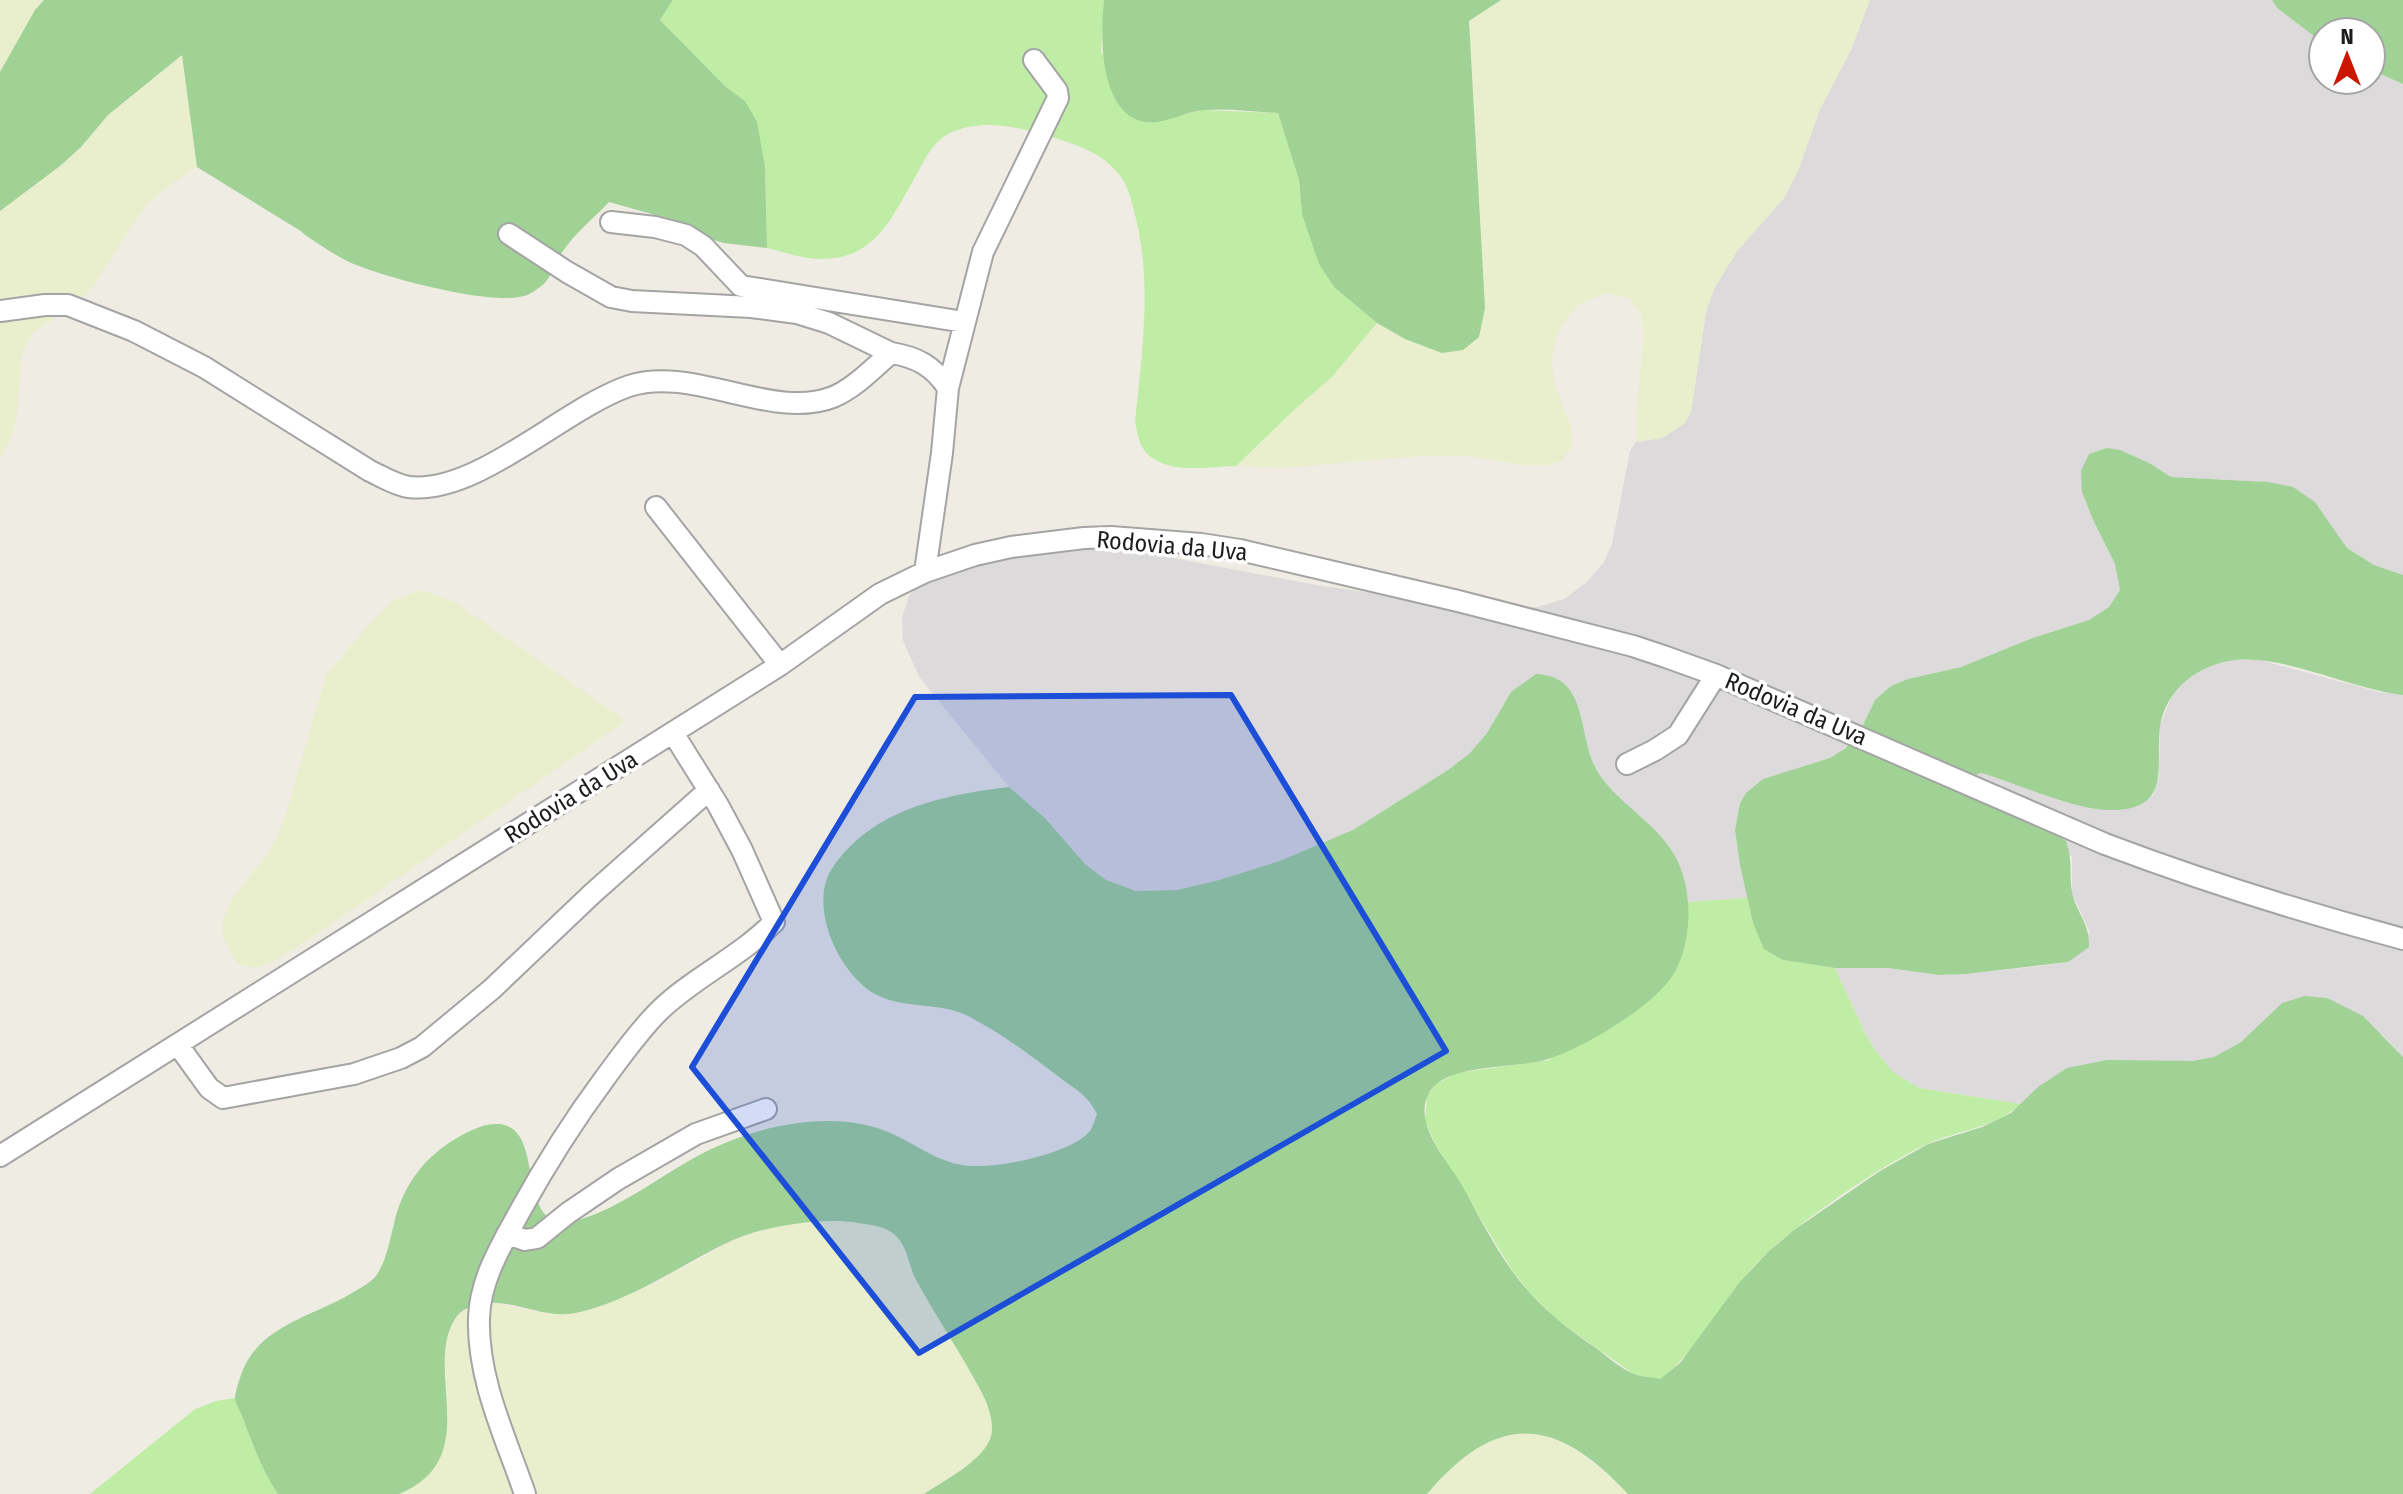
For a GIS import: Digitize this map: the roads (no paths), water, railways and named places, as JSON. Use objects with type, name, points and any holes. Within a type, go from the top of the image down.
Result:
[{"type":"street","points":[[925,572],[948,388],[983,252],[1058,98],[1057,91],[1034,60]]},
{"type":"street","points":[[611,222],[655,227],[686,235],[703,246],[741,286],[964,322]]},
{"type":"street","points":[[509,234],[611,297],[797,313],[829,323],[891,353],[916,359],[929,366],[948,388]]},
{"type":"street","points":[[0,311],[68,305],[122,326],[204,367],[370,471],[408,487],[426,487],[457,480],[515,451],[604,397],[647,381],[808,403],[835,396],[891,353]]},
{"type":"street","points":[[656,507],[780,665]]},
{"type":"street","name":"Rodovia da Uva","points":[[0,1156],[780,665],[880,594],[925,572],[975,555],[1084,538],[1111,537],[1240,550],[1633,646],[1716,675],[2105,844],[2249,895],[2403,939]]},
{"type":"street","points":[[1627,764],[1678,735],[1716,675]]},
{"type":"street","points":[[525,1494],[480,1352],[479,1316],[491,1266],[554,1150],[635,1037],[680,992],[760,937],[774,922],[742,850],[673,733]]},
{"type":"street","points":[[178,1045],[209,1088],[223,1098],[354,1074],[401,1058],[422,1047],[492,989],[593,893],[709,790]]},
{"type":"street","points":[[507,1234],[525,1240],[537,1238],[618,1179],[696,1134],[766,1109]]}]
